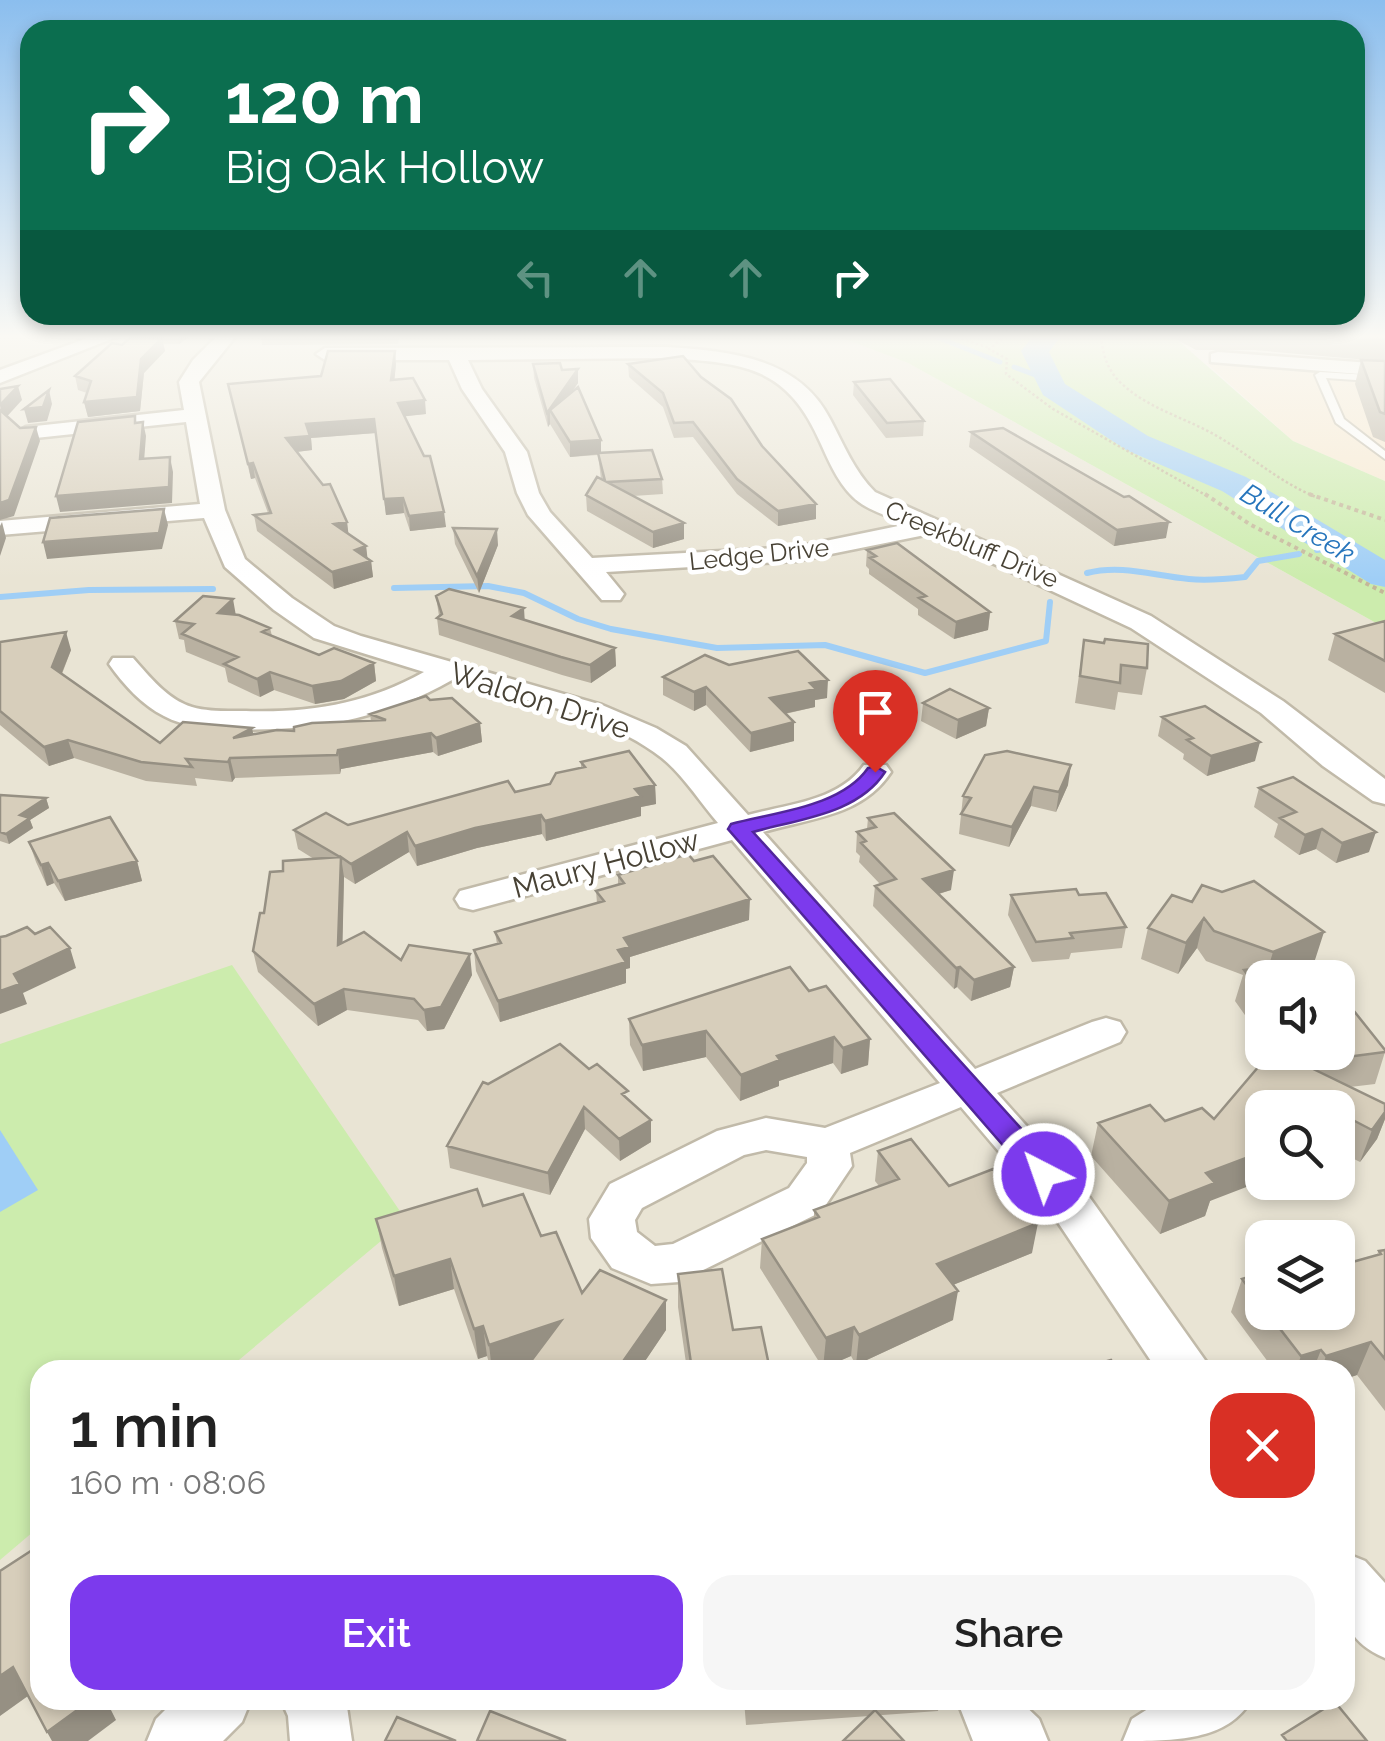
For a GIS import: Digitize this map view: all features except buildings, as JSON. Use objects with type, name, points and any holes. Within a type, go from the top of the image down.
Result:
[{"type":"street","points":[[26,434],[172,417]]},
{"type":"street","name":"Waldon Drive","points":[[192,417],[213,510],[234,562],[283,604],[324,632],[590,711],[645,734],[675,753],[1069,1203],[1179,1360]]},
{"type":"street","points":[[492,417],[516,452],[528,493],[540,515],[611,594]]},
{"type":"street","name":"Creekbluff Drive","points":[[817,417],[845,476],[855,488],[888,510],[1004,556],[1141,622],[1272,706],[1334,759],[1385,794]]},
{"type":"street","points":[[0,528],[213,510]]},
{"type":"street","name":"Ledge Drive","points":[[585,566],[796,554],[930,527]]},
{"type":"street","points":[[123,664],[143,687],[182,714],[282,722],[368,710],[408,695],[447,670]]},
{"type":"street","name":"Maury Hollow","points":[[474,900],[848,798],[865,787],[875,772]]},
{"type":"street","points":[[826,1145],[1106,1032]]},
{"type":"street","points":[[178,1741],[210,1710]]},
{"type":"street","points":[[318,1710],[320,1741]]},
{"type":"street","points":[[992,1710],[997,1724],[1017,1741]]},
{"type":"street","points":[[1154,1741],[1209,1710]]},
{"type":"lane","points":[[1339,417],[1385,456]]},
{"type":"path","points":[[1068,417],[1186,481],[1251,525],[1385,594]]},
{"type":"path","points":[[1180,417],[1210,432],[1288,484],[1385,520]]},
{"type":"shaded area","points":[[0,417],[1006,417],[1385,628],[1385,1741],[0,1741]]},
{"type":"shaded area","points":[[1267,417],[1385,417],[1385,481],[1293,441]]},
{"type":"green space","points":[[1006,417],[1266,417],[1293,441],[1385,481],[1385,628]]},
{"type":"green space","points":[[232,965],[406,1220],[239,1360],[30,1360],[30,1534],[0,1560],[0,1044]]},
{"type":"water","points":[[0,1130],[38,1190],[0,1212]]},
{"type":"waterway","name":"Bull Creek","points":[[1097,417],[1137,443],[1234,484],[1385,576]]},
{"type":"waterway","points":[[1317,550],[1334,547]]},
{"type":"waterway","points":[[1087,573],[1125,570],[1196,580],[1245,577],[1258,561],[1299,554]]},
{"type":"waterway","points":[[394,588],[488,586],[524,593],[578,619],[611,629],[717,648],[825,645],[925,673],[1046,641],[1050,602]]},
{"type":"waterway","points":[[0,597],[89,590],[213,589]]},
{"type":"route","points":[[875,772],[865,787],[848,798],[738,829],[970,1086],[1044,1174]]}]
